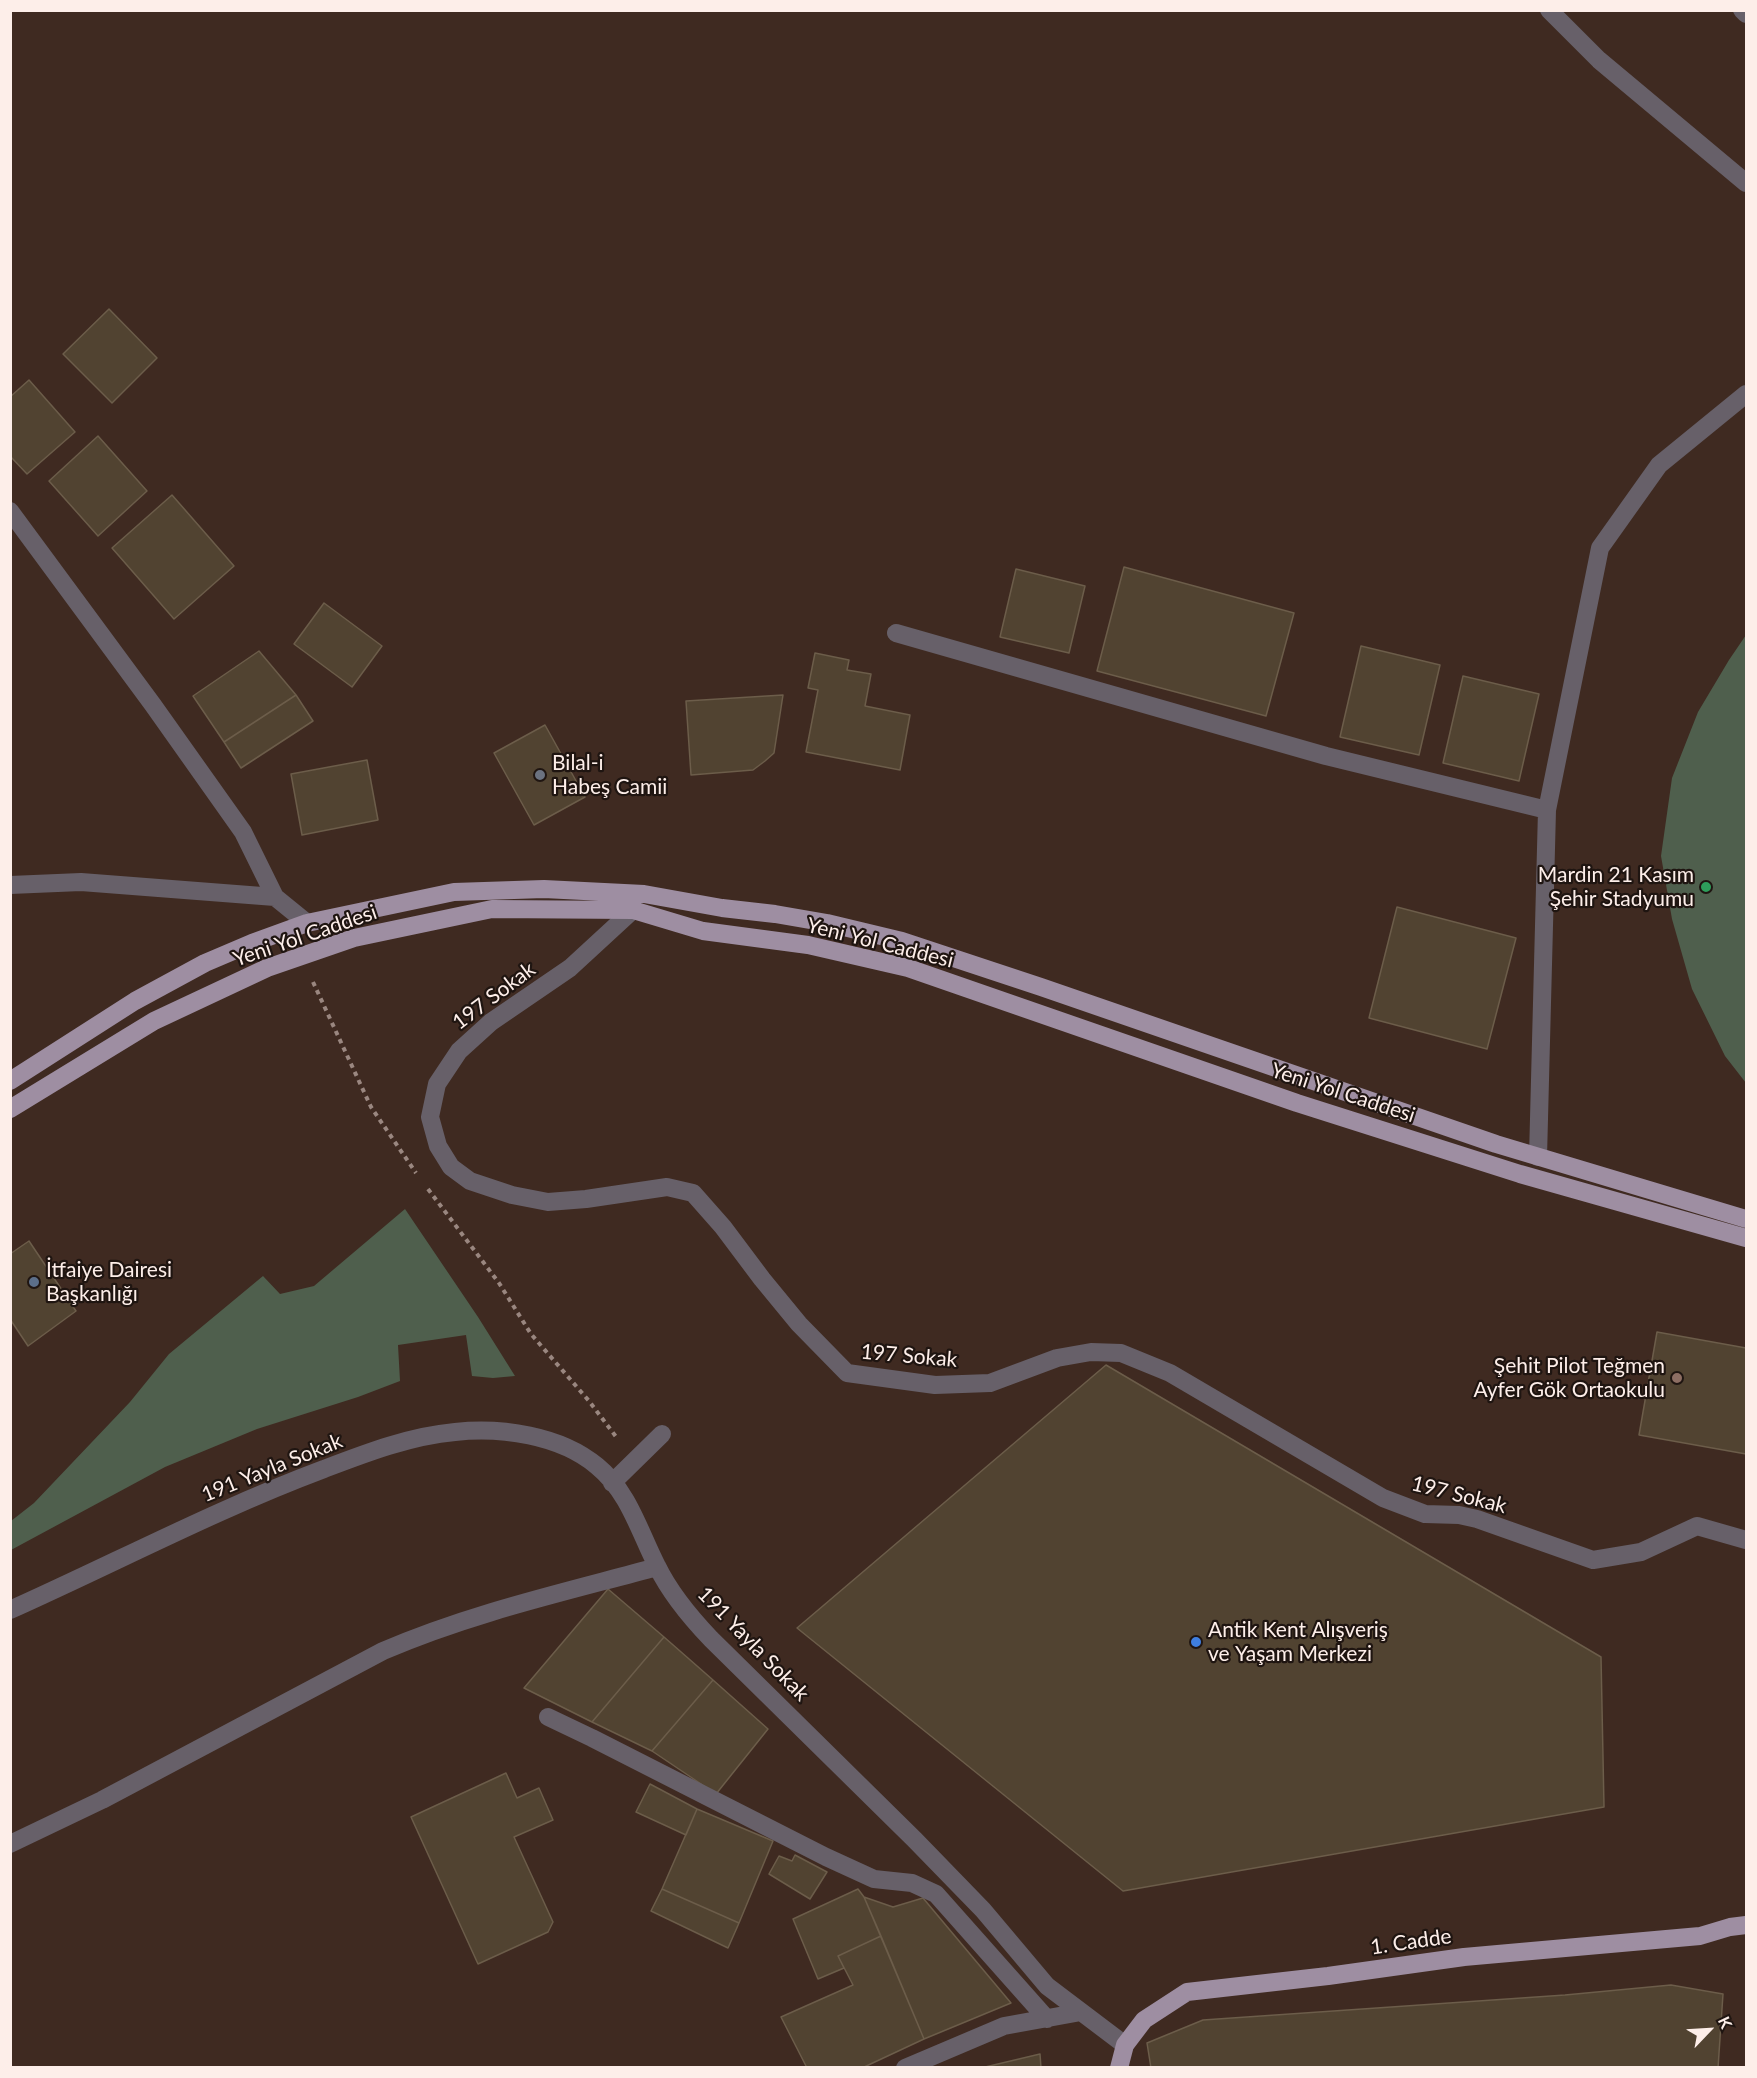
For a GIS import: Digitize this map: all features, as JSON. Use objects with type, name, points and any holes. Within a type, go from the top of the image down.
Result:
[{"type":"main road","name":"Yeni Yol Caddesi","points":[[10,1080],[135,1001],[205,963],[307,923],[454,892],[544,889],[644,894],[827,923],[902,941],[1496,1144],[1746,1219]]},
{"type":"main road","name":"Yeni Yol Caddesi","points":[[10,1109],[154,1021],[267,968],[354,938],[492,909],[633,909],[704,931],[808,945],[908,968],[1319,1110],[1520,1174],[1746,1238]]},
{"type":"main road","name":"1. Cadde","points":[[1119,2067],[1125,2045],[1144,2020],[1187,1992],[1328,1976],[1464,1957],[1701,1936],[1730,1927],[1746,1925]]},
{"type":"street","points":[[1549,10],[1599,60],[1746,183]]},
{"type":"street","points":[[1742,10],[1746,14]]},
{"type":"street","points":[[1538,1157],[1547,810],[1600,548],[1659,465],[1746,394]]},
{"type":"street","points":[[10,511],[243,832],[275,897],[307,923]]},
{"type":"street","points":[[896,633],[1326,756],[1547,810]]},
{"type":"street","points":[[10,885],[81,882],[275,897]]},
{"type":"street","name":"197 Sokak","points":[[633,909],[570,968],[491,1022],[459,1051],[437,1084],[430,1117],[438,1146],[451,1167],[470,1181],[512,1195],[548,1202],[597,1198],[667,1187],[693,1193],[723,1227],[799,1324],[847,1373],[935,1385],[990,1383],[1057,1358],[1091,1352],[1120,1353],[1170,1374],[1383,1498],[1425,1514],[1459,1515],[1477,1519],[1593,1560],[1641,1552],[1697,1526],[1746,1540]]},
{"type":"street","name":"191 Yayla Sokak","points":[[10,1610],[268,1490],[415,1438],[455,1432],[488,1431],[529,1436],[576,1451],[599,1467],[625,1497],[657,1567],[690,1617],[983,1910],[1047,1986],[1125,2045]]},
{"type":"street","points":[[612,1483],[662,1434]]},
{"type":"street","points":[[10,1844],[102,1800],[383,1651],[428,1632],[481,1614],[657,1567]]},
{"type":"street","points":[[548,1717],[874,1879],[912,1883],[936,1894],[1047,2019]]},
{"type":"street","points":[[905,2067],[1004,2026],[1081,2012]]},
{"type":"path","points":[[311,976],[371,1107],[419,1177]]},
{"type":"path","points":[[425,1186],[498,1283],[531,1334],[589,1401],[635,1461]]},
{"type":"green space","name":"Mardin 21 Kasım Şehir Stadyumu","points":[[1746,635],[1746,1083],[1725,1056],[1692,989],[1672,919],[1661,856],[1672,778],[1698,712]]},
{"type":"green space","points":[[405,1209],[515,1376],[493,1378],[472,1376],[466,1335],[398,1345],[400,1381],[358,1397],[257,1429],[165,1467],[11,1550],[11,1521],[34,1503],[130,1402],[169,1354],[263,1276],[280,1294],[314,1286]]},
{"type":"building","points":[[109,309],[157,358],[112,403],[63,354]]},
{"type":"building","points":[[29,380],[75,432],[27,474],[10,456],[10,397]]},
{"type":"building","points":[[98,436],[147,491],[98,536],[49,481]]},
{"type":"building","points":[[172,495],[234,566],[174,619],[112,548]]},
{"type":"building","points":[[1124,567],[1294,613],[1266,716],[1097,671]]},
{"type":"building","points":[[1016,569],[1085,586],[1069,653],[1000,637]]},
{"type":"building","points":[[324,603],[382,646],[352,687],[294,644]]},
{"type":"building","points":[[1361,646],[1440,665],[1419,755],[1340,737]]},
{"type":"building","points":[[259,651],[296,695],[224,742],[193,696]]},
{"type":"building","points":[[815,653],[849,660],[847,670],[871,674],[865,706],[910,715],[900,770],[806,752],[818,690],[808,688]]},
{"type":"building","points":[[1463,676],[1539,694],[1519,781],[1443,763]]},
{"type":"building","points":[[296,695],[313,721],[241,768],[224,742]]},
{"type":"building","points":[[783,695],[774,753],[765,761],[753,770],[691,775],[686,701]]},
{"type":"building","name":"Bilal-i Habeş Camii","points":[[545,725],[585,797],[534,825],[494,753]]},
{"type":"building","points":[[367,760],[378,820],[302,835],[291,774]]},
{"type":"building","points":[[1397,907],[1516,938],[1487,1049],[1369,1018]]},
{"type":"building","name":"İtfaiye Dairesi Başkanlığı","points":[[29,1241],[76,1311],[28,1346],[10,1319],[10,1254]]},
{"type":"building","points":[[1657,1332],[1746,1348],[1746,1454],[1639,1435]]},
{"type":"building","name":"Antik Kent Alışveriş ve Yaşam Merkezi","points":[[1106,1365],[1601,1657],[1604,1807],[1123,1891],[797,1628]]},
{"type":"building","points":[[608,1589],[664,1637],[592,1722],[524,1688]]},
{"type":"building","points":[[664,1637],[713,1680],[652,1751],[592,1722]]},
{"type":"building","points":[[713,1680],[768,1729],[716,1794],[652,1751]]},
{"type":"building","points":[[506,1773],[517,1798],[539,1788],[553,1820],[514,1837],[553,1922],[548,1932],[478,1964],[411,1817]]},
{"type":"building","points":[[650,1784],[697,1809],[686,1835],[636,1812]]},
{"type":"building","points":[[697,1809],[773,1841],[739,1923],[662,1889]]},
{"type":"building","points":[[795,1855],[827,1872],[810,1899],[769,1874],[779,1856],[792,1861]]},
{"type":"building","points":[[662,1889],[739,1923],[728,1948],[651,1911]]},
{"type":"building","points":[[858,1889],[864,1897],[881,1936],[838,1956],[844,1968],[818,1979],[793,1919]]},
{"type":"building","points":[[864,1897],[893,1907],[923,1898],[1011,2003],[924,2039]]},
{"type":"building","points":[[881,1936],[924,2039],[862,2068],[807,2068],[781,2017],[853,1985],[838,1956]]},
{"type":"building","points":[[1671,1985],[1723,1994],[1718,2068],[1151,2068],[1147,2043],[1203,2020],[1565,1995]]},
{"type":"building","points":[[1040,2054],[1041,2068],[981,2068]]},
{"type":"place","name":"Bilal-i Habeş Camii","points":[[540,775]]},
{"type":"place","name":"Mardin 21 Kasım Şehir Stadyumu","points":[[1706,887]]},
{"type":"place","name":"İtfaiye Dairesi Başkanlığı","points":[[34,1282]]},
{"type":"place","name":"Şehit Pilot Teğmen Ayfer Gök Ortaokulu","points":[[1677,1378]]},
{"type":"place","name":"Antik Kent Alışveriş ve Yaşam Merkezi","points":[[1196,1642]]}]
